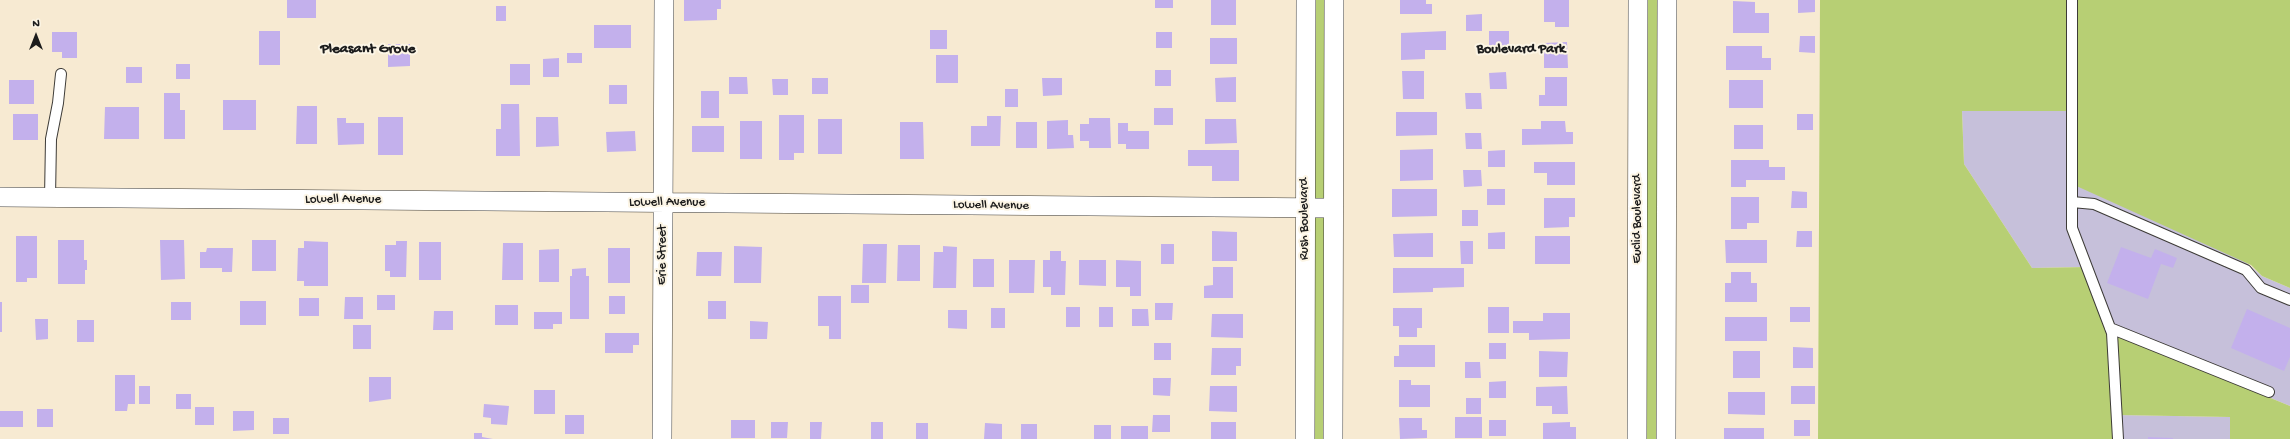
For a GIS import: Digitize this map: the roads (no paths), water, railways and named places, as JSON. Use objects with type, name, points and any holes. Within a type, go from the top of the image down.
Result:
[{"type":"street","name":"Erie Street","points":[[662,439],[664,0]]},
{"type":"street","name":"Rush Boulevard","points":[[1305,439],[1306,0]]},
{"type":"street","points":[[1333,439],[1334,0]]},
{"type":"street","name":"Euclid Boulevard","points":[[1637,439],[1638,0]]},
{"type":"street","points":[[1666,439],[1667,0]]},
{"type":"street","name":"Lowell Avenue","points":[[0,197],[1333,208]]},
{"type":"street","points":[[1638,210],[1667,211]]},
{"type":"lane","points":[[2072,0],[2072,228],[2110,328],[2116,384],[2118,439]]},
{"type":"lane","points":[[50,198],[51,139],[58,103],[61,74]]},
{"type":"lane","points":[[2072,202],[2094,204],[2246,270],[2261,288],[2290,300]]},
{"type":"lane","points":[[2110,328],[2268,392]]},
{"type":"district","name":"Pleasant Grove","points":[[368,50]]},
{"type":"district","name":"Boulevard Park","points":[[1521,50]]}]
